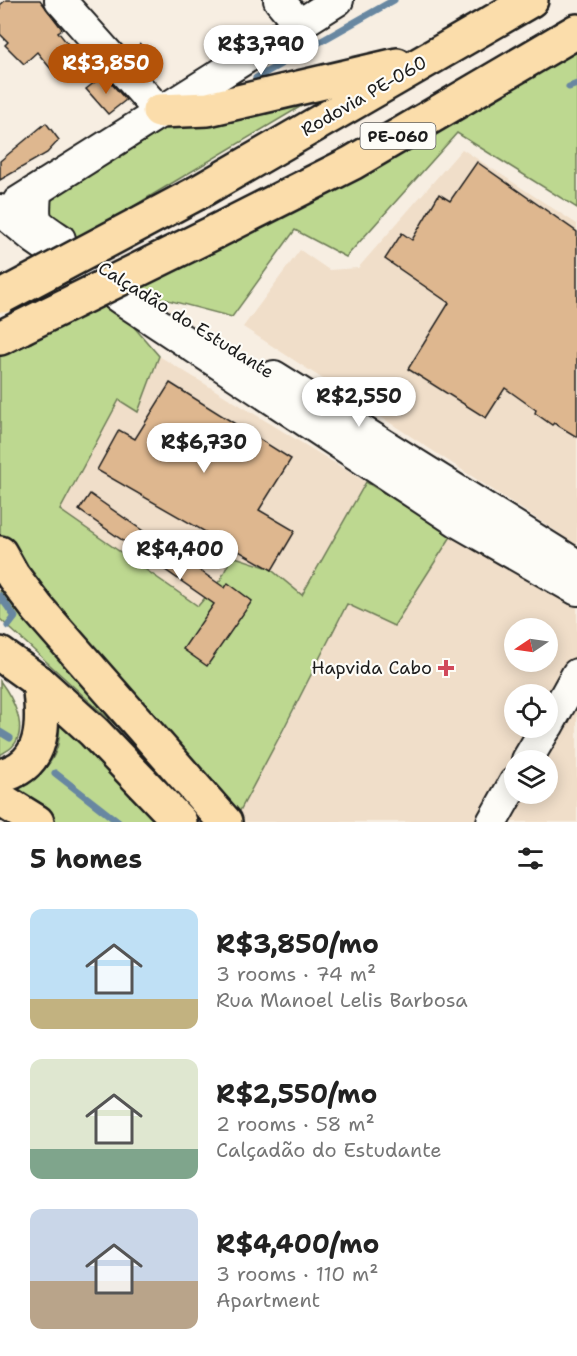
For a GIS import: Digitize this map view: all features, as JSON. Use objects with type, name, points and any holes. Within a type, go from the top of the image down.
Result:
[{"type":"main road","name":"Rodovia PE-060","points":[[2,297],[197,194],[350,103],[531,0]]},
{"type":"main road","name":"PE-060","points":[[11,333],[352,163],[577,31]]},
{"type":"main road","points":[[159,111],[208,109],[436,55]]},
{"type":"main road","points":[[0,552],[38,609],[225,822]]},
{"type":"main road","points":[[0,654],[39,682],[94,732],[180,822]]},
{"type":"main road","points":[[0,776],[30,761],[39,744],[42,706],[39,682]]},
{"type":"main road","points":[[0,799],[37,822]]},
{"type":"street","points":[[60,0],[159,111]]},
{"type":"street","points":[[279,0],[300,25]]},
{"type":"street","points":[[338,0],[159,111],[36,192],[0,212],[121,299],[461,524],[577,590]]},
{"type":"street","name":"Calçadão do Estudante","points":[[36,192],[34,216],[39,225],[141,293],[577,565]]},
{"type":"street","points":[[558,708],[577,674]]},
{"type":"street","points":[[492,822],[504,801]]},
{"type":"shaded area","points":[[462,149],[577,224],[577,545],[243,327],[300,250],[329,270],[358,268]]},
{"type":"shaded area","points":[[159,356],[366,482],[302,595],[269,568],[221,579],[199,606],[60,510],[119,400],[138,412]]},
{"type":"shaded area","name":"Hapvida Cabo","points":[[452,535],[577,590],[577,674],[558,708],[558,684],[504,684],[504,738],[536,738],[524,750],[504,750],[504,801],[492,822],[233,822],[257,774],[284,730],[347,604]]},
{"type":"shaded area","points":[[577,701],[577,822],[511,822],[521,804],[558,804],[558,750],[550,750]]},
{"type":"green space","points":[[577,23],[577,208],[457,133],[346,257],[295,230],[232,317],[141,293],[138,271]]},
{"type":"green space","points":[[320,95],[100,228],[56,248],[14,211],[139,135],[189,122]]},
{"type":"green space","points":[[101,289],[159,356],[138,412],[119,400],[60,510],[198,606],[221,579],[232,556],[269,568],[302,595],[366,482],[452,535],[394,626],[347,604],[234,822],[0,542],[0,338]]},
{"type":"green space","points":[[0,570],[163,772],[0,619]]},
{"type":"green space","points":[[0,681],[14,704],[19,731],[12,747],[0,755]]},
{"type":"green space","points":[[60,720],[161,822],[55,822],[6,793],[30,781],[49,764],[58,745]]},
{"type":"building","points":[[6,0],[40,0],[62,29],[58,32],[76,54],[56,75],[37,52],[24,64],[5,45],[8,42],[0,34],[0,5]]},
{"type":"building","points":[[140,44],[157,68],[150,75],[130,53]]},
{"type":"building","points":[[104,75],[126,100],[108,114],[86,89]]},
{"type":"building","points":[[46,123],[59,140],[47,153],[0,180],[0,161]]},
{"type":"building","points":[[477,162],[577,232],[577,437],[554,423],[552,425],[535,413],[536,410],[505,388],[486,418],[408,369],[449,303],[385,259],[402,233],[412,240],[439,194],[450,201]]},
{"type":"building","points":[[170,383],[291,459],[259,510],[295,531],[272,570],[97,470],[119,430],[135,439]]},
{"type":"building","points":[[90,494],[225,588],[228,583],[252,601],[207,666],[183,649],[214,604],[79,510]]},
{"type":"waterway","points":[[256,78],[394,0]]},
{"type":"waterway","points":[[569,87],[577,84]]},
{"type":"waterway","points":[[0,596],[15,617],[8,626]]},
{"type":"waterway","points":[[0,732],[10,738]]},
{"type":"waterway","points":[[55,773],[118,822]]},
{"type":"place","name":"Hapvida Cabo","points":[[446,668]]}]
